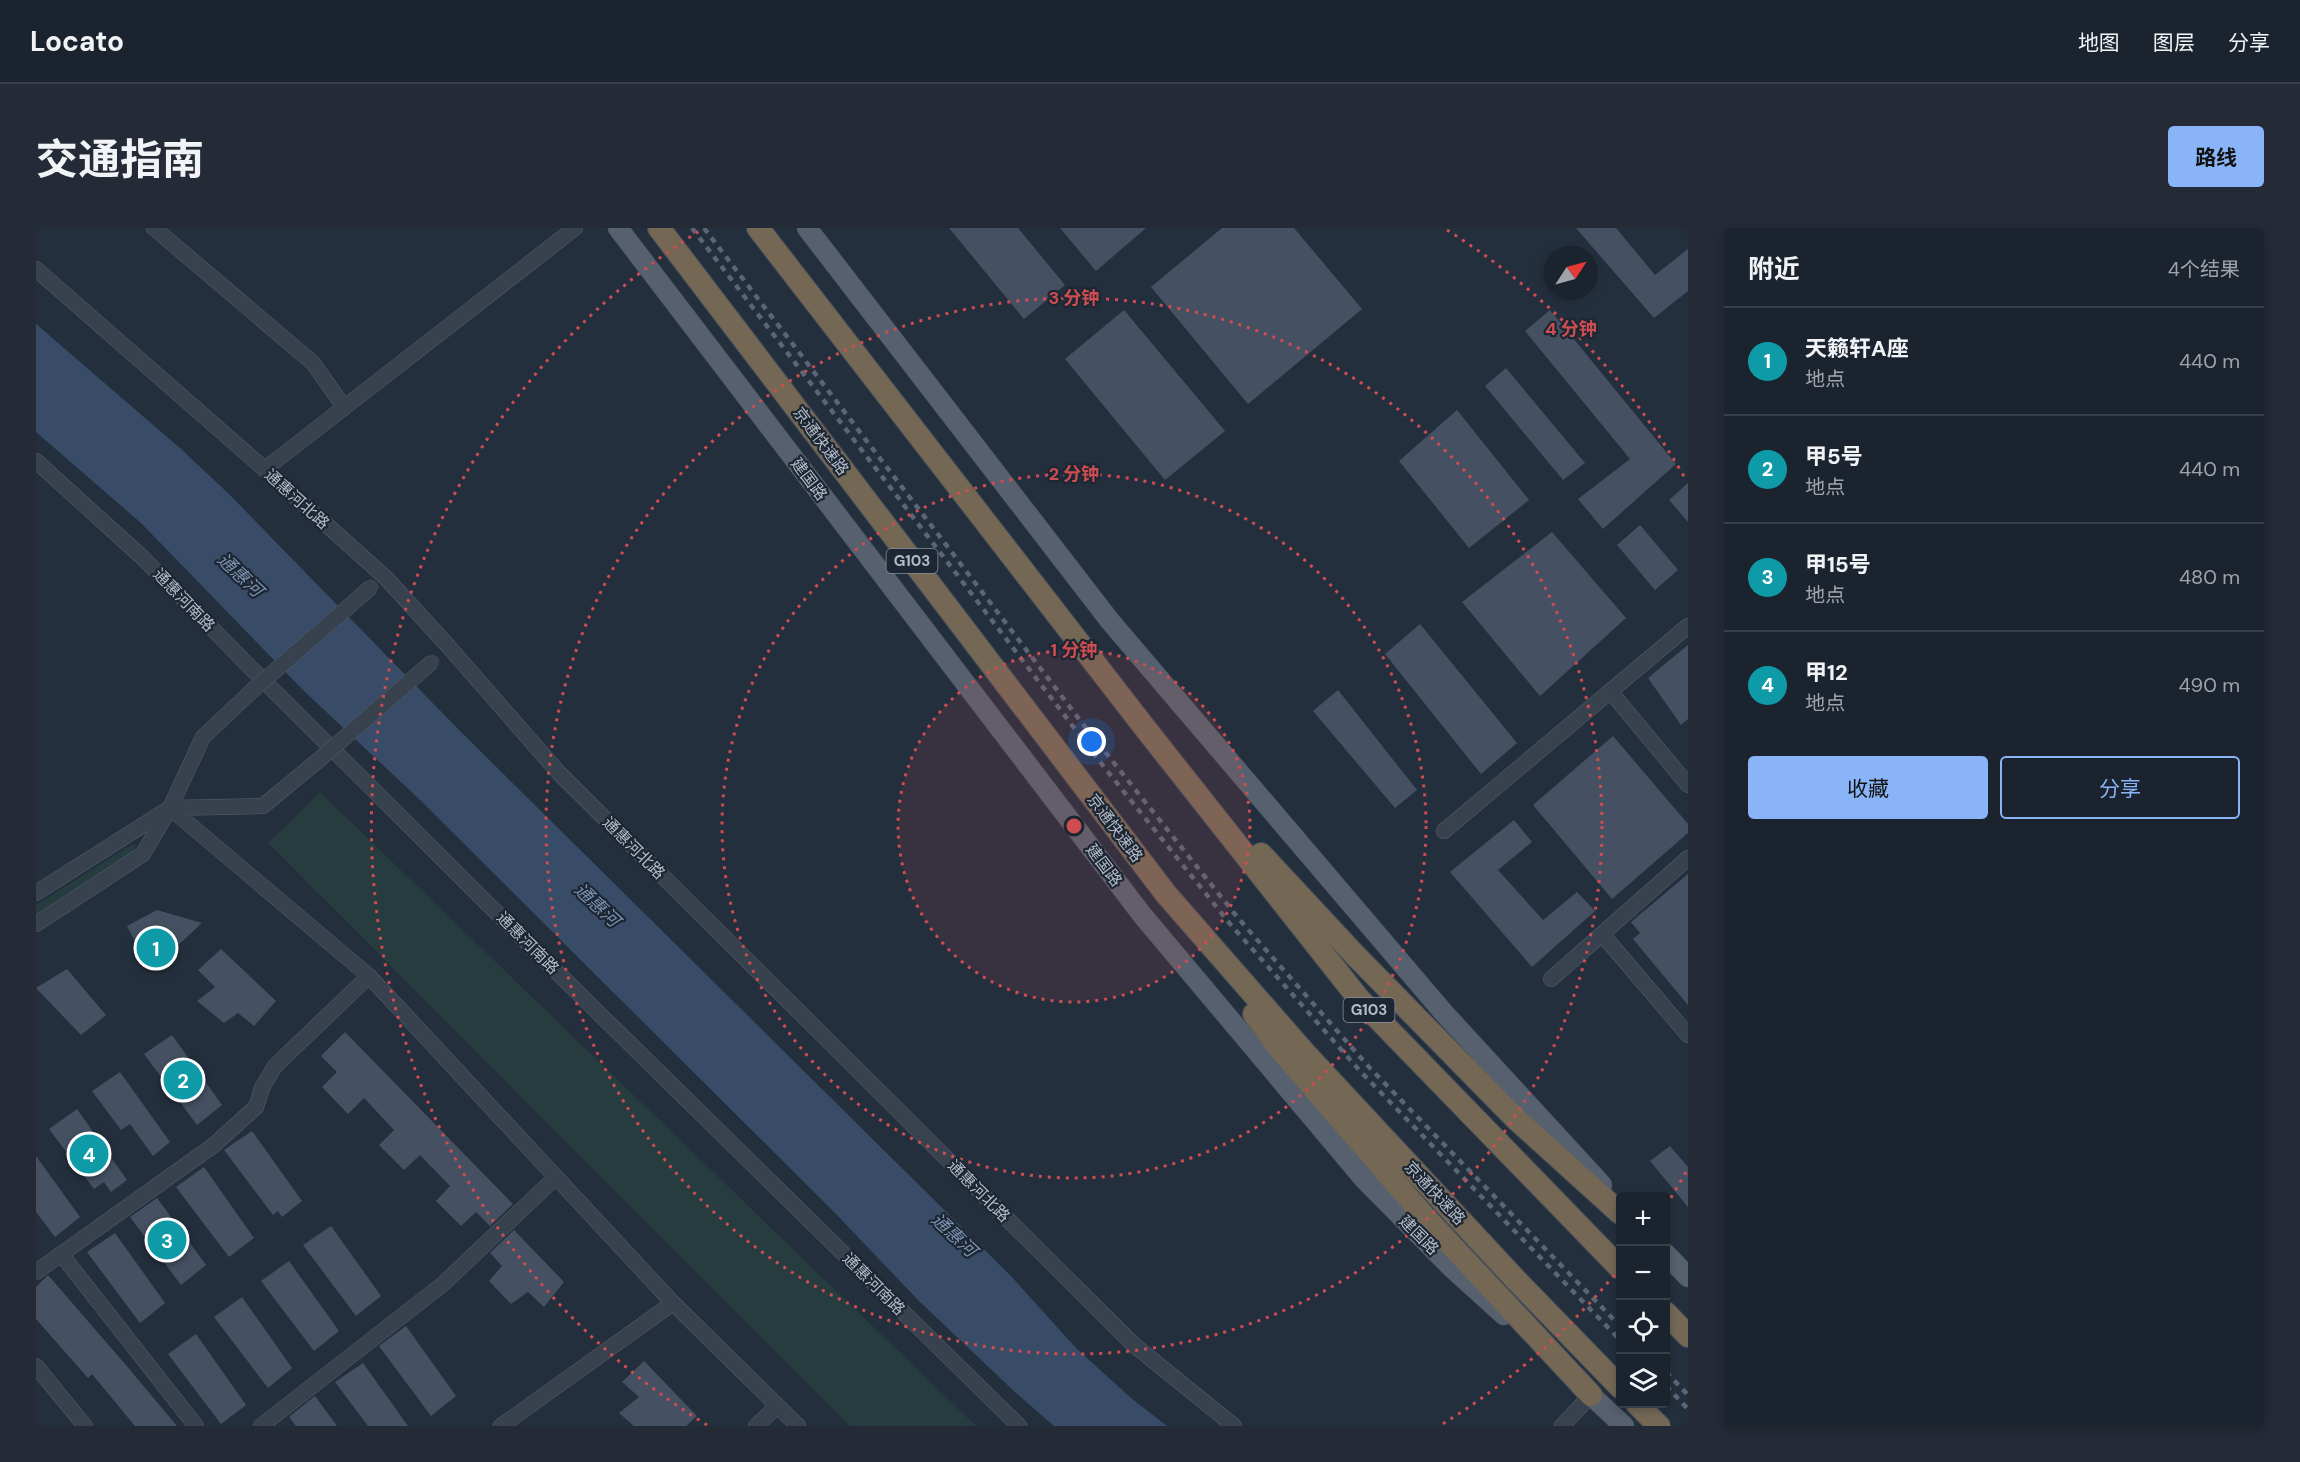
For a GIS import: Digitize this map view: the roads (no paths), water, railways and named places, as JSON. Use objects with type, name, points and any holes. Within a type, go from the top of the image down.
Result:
[{"type":"highway","name":"京通快速路","points":[[659,228],[1166,894],[1304,1052],[1517,1281],[1616,1383]]},
{"type":"highway","name":"G103","points":[[759,228],[1145,728],[1359,999],[1616,1264]]},
{"type":"highway","points":[[1145,728],[1354,954],[1516,1119],[1616,1209]]},
{"type":"highway","points":[[1166,894],[1279,1048],[1424,1216],[1591,1395]]},
{"type":"highway","points":[[1670,1318],[1688,1336]]},
{"type":"highway","points":[[1641,1408],[1659,1426]]},
{"type":"main road","name":"建国路","points":[[618,228],[1143,916],[1263,1060],[1364,1179],[1452,1268],[1624,1426]]},
{"type":"main road","points":[[807,228],[1110,621],[1444,1013],[1616,1201]]},
{"type":"main road","points":[[1670,1259],[1688,1277]]},
{"type":"street","points":[[154,228],[313,363],[344,407]]},
{"type":"street","points":[[265,469],[575,228]]},
{"type":"street","name":"通惠河北路","points":[[36,269],[386,578],[559,773],[1134,1345],[1234,1426]]},
{"type":"street","name":"通惠河南路","points":[[36,461],[143,558],[507,924],[1019,1426]]},
{"type":"street","points":[[36,924],[143,854],[170,808],[203,737],[254,689],[371,587],[386,578]]},
{"type":"street","points":[[1444,831],[1688,626]]},
{"type":"street","points":[[36,893],[170,808],[263,806],[321,759],[449,647]]},
{"type":"street","points":[[1610,691],[1688,785]]},
{"type":"street","points":[[170,808],[369,976],[673,1304],[798,1426]]},
{"type":"street","points":[[1551,979],[1688,858]]},
{"type":"street","points":[[1602,934],[1688,1035]]},
{"type":"street","points":[[36,1272],[214,1145],[256,1107],[262,1088],[275,1066],[369,976]]},
{"type":"street","points":[[261,1426],[443,1284],[556,1177]]},
{"type":"street","points":[[61,1254],[196,1426]]},
{"type":"street","points":[[501,1426],[673,1304]]},
{"type":"street","points":[[36,1366],[85,1426]]},
{"type":"street","points":[[1562,1426],[1591,1395]]},
{"type":"street","points":[[756,1426],[777,1406]]},
{"type":"water","name":"通惠河","points":[[36,324],[181,449],[230,495],[460,731],[1010,1275],[1076,1348],[1131,1398],[1167,1426],[1054,1426],[919,1301],[836,1214],[418,798],[303,690],[141,523],[36,432]]},
{"type":"railway","points":[[692,228],[1104,767],[1231,925],[1361,1072],[1616,1336]]},
{"type":"railway","points":[[704,228],[1086,728],[1238,918],[1368,1066],[1616,1322]]},
{"type":"railway","points":[[1670,1376],[1688,1395]]},
{"type":"railway","points":[[1670,1390],[1688,1409]]},
{"type":"place","name":"天籁轩A座","points":[[156,948]]},
{"type":"place","name":"甲5号","points":[[183,1080]]},
{"type":"place","name":"甲12","points":[[89,1154]]},
{"type":"place","name":"甲15号","points":[[167,1240]]}]
